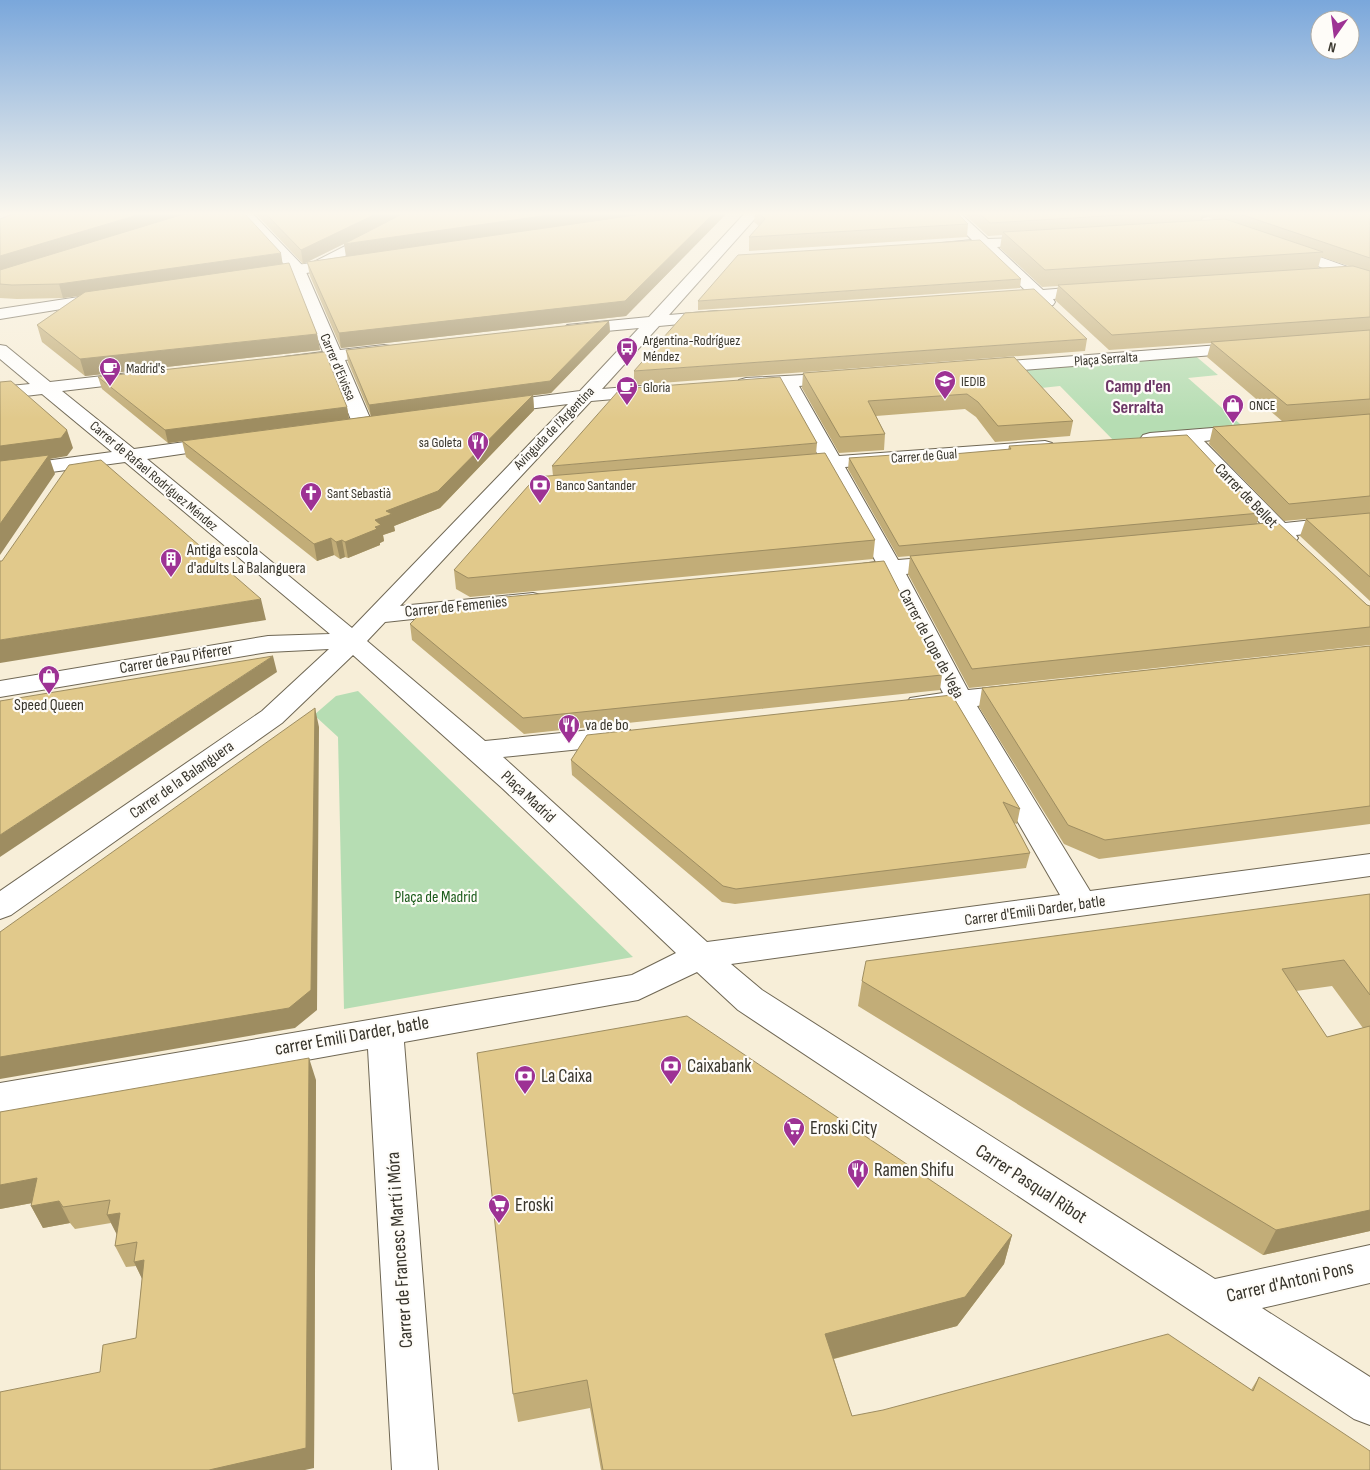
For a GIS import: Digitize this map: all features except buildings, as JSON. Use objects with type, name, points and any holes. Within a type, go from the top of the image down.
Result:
[{"type":"street","name":"Carrer d'Eivissa","points":[[308,282],[334,356],[363,425]]},
{"type":"street","name":"Avinguda de l'Argentina","points":[[353,641],[586,396],[690,282]]},
{"type":"street","points":[[1026,282],[1059,314]]},
{"type":"street","points":[[990,298],[1109,290]]},
{"type":"street","points":[[0,314],[117,296]]},
{"type":"street","points":[[558,331],[655,320],[734,314]]},
{"type":"street","points":[[1092,346],[1105,359]]},
{"type":"street","name":"Plaça Serralta","points":[[962,369],[1261,347]]},
{"type":"street","points":[[274,362],[402,348]]},
{"type":"street","name":"Carrer de Rafael Rodríguez Méndez","points":[[0,350],[130,455],[353,641]]},
{"type":"street","points":[[0,393],[155,376]]},
{"type":"street","points":[[730,386],[855,376]]},
{"type":"street","name":"Carrer de Lope de Vega","points":[[787,381],[830,462],[891,568],[960,700],[1081,904]]},
{"type":"street","points":[[479,410],[586,396],[672,390]]},
{"type":"street","points":[[1133,440],[1272,429]]},
{"type":"street","name":"Carrer de Bellet","points":[[1188,436],[1278,530],[1300,550]]},
{"type":"street","points":[[0,473],[237,441]]},
{"type":"street","name":"Carrer de Gual","points":[[771,467],[1068,445]]},
{"type":"street","points":[[62,486],[78,462]]},
{"type":"street","points":[[494,491],[523,488]]},
{"type":"street","points":[[1229,534],[1370,521]]},
{"type":"street","points":[[831,574],[970,560]]},
{"type":"street","name":"Carrer de Femenies","points":[[378,615],[552,598]]},
{"type":"street","name":"Carrer de Pau Piferrer","points":[[0,689],[268,644],[353,641]]},
{"type":"street","name":"Plaça Madrid","points":[[353,641],[479,751],[699,956]]},
{"type":"street","name":"Carrer de la Balanguera","points":[[0,907],[272,718],[353,641]]},
{"type":"street","points":[[892,707],[1038,691]]},
{"type":"street","points":[[479,751],[646,733]]},
{"type":"street","name":"Carrer d'Emili Darder, batle","points":[[699,956],[1370,865]]},
{"type":"street","name":"carrer Emili Darder, batle","points":[[0,1099],[638,986],[699,956]]},
{"type":"street","name":"Carrer Pasqual Ribot","points":[[699,956],[750,1000],[1370,1403]]},
{"type":"street","name":"Carrer de Francesc Martí i Móra","points":[[386,1030],[415,1470]]},
{"type":"street","name":"Carrer d'Antoni Pons","points":[[1210,1300],[1370,1264]]},
{"type":"green space","points":[[1192,353],[1218,375],[1188,378],[1248,431],[1115,442],[1060,386],[1041,388],[1021,365]]},
{"type":"green space","name":"Plaça de Madrid","points":[[358,691],[633,957],[344,1009],[338,737],[314,715],[336,696]]},
{"type":"place","name":"Argentina-Rodríguez Méndez","points":[[627,367]]},
{"type":"place","name":"Madrid's","points":[[110,387]]},
{"type":"place","name":"IEDIB","points":[[945,400]]},
{"type":"place","name":"Gloria","points":[[627,406]]},
{"type":"place","name":"ONCE","points":[[1233,424]]},
{"type":"place","name":"sa Goleta","points":[[478,461]]},
{"type":"place","name":"Banco Santander","points":[[540,504]]},
{"type":"place","name":"Sant Sebastià","points":[[311,512]]},
{"type":"place","name":"Antiga escola d'adults La Balanguera","points":[[171,578]]},
{"type":"place","name":"Speed Queen","points":[[49,695]]},
{"type":"place","name":"va de bo","points":[[569,744]]},
{"type":"place","name":"Caixabank","points":[[671,1085]]},
{"type":"place","name":"La Caixa","points":[[525,1095]]},
{"type":"place","name":"Eroski City","points":[[794,1147]]},
{"type":"place","name":"Ramen Shifu","points":[[858,1189]]},
{"type":"place","name":"Eroski","points":[[499,1224]]},
{"type":"district","name":"Camp d'en Serralta","points":[[1138,396]]}]
